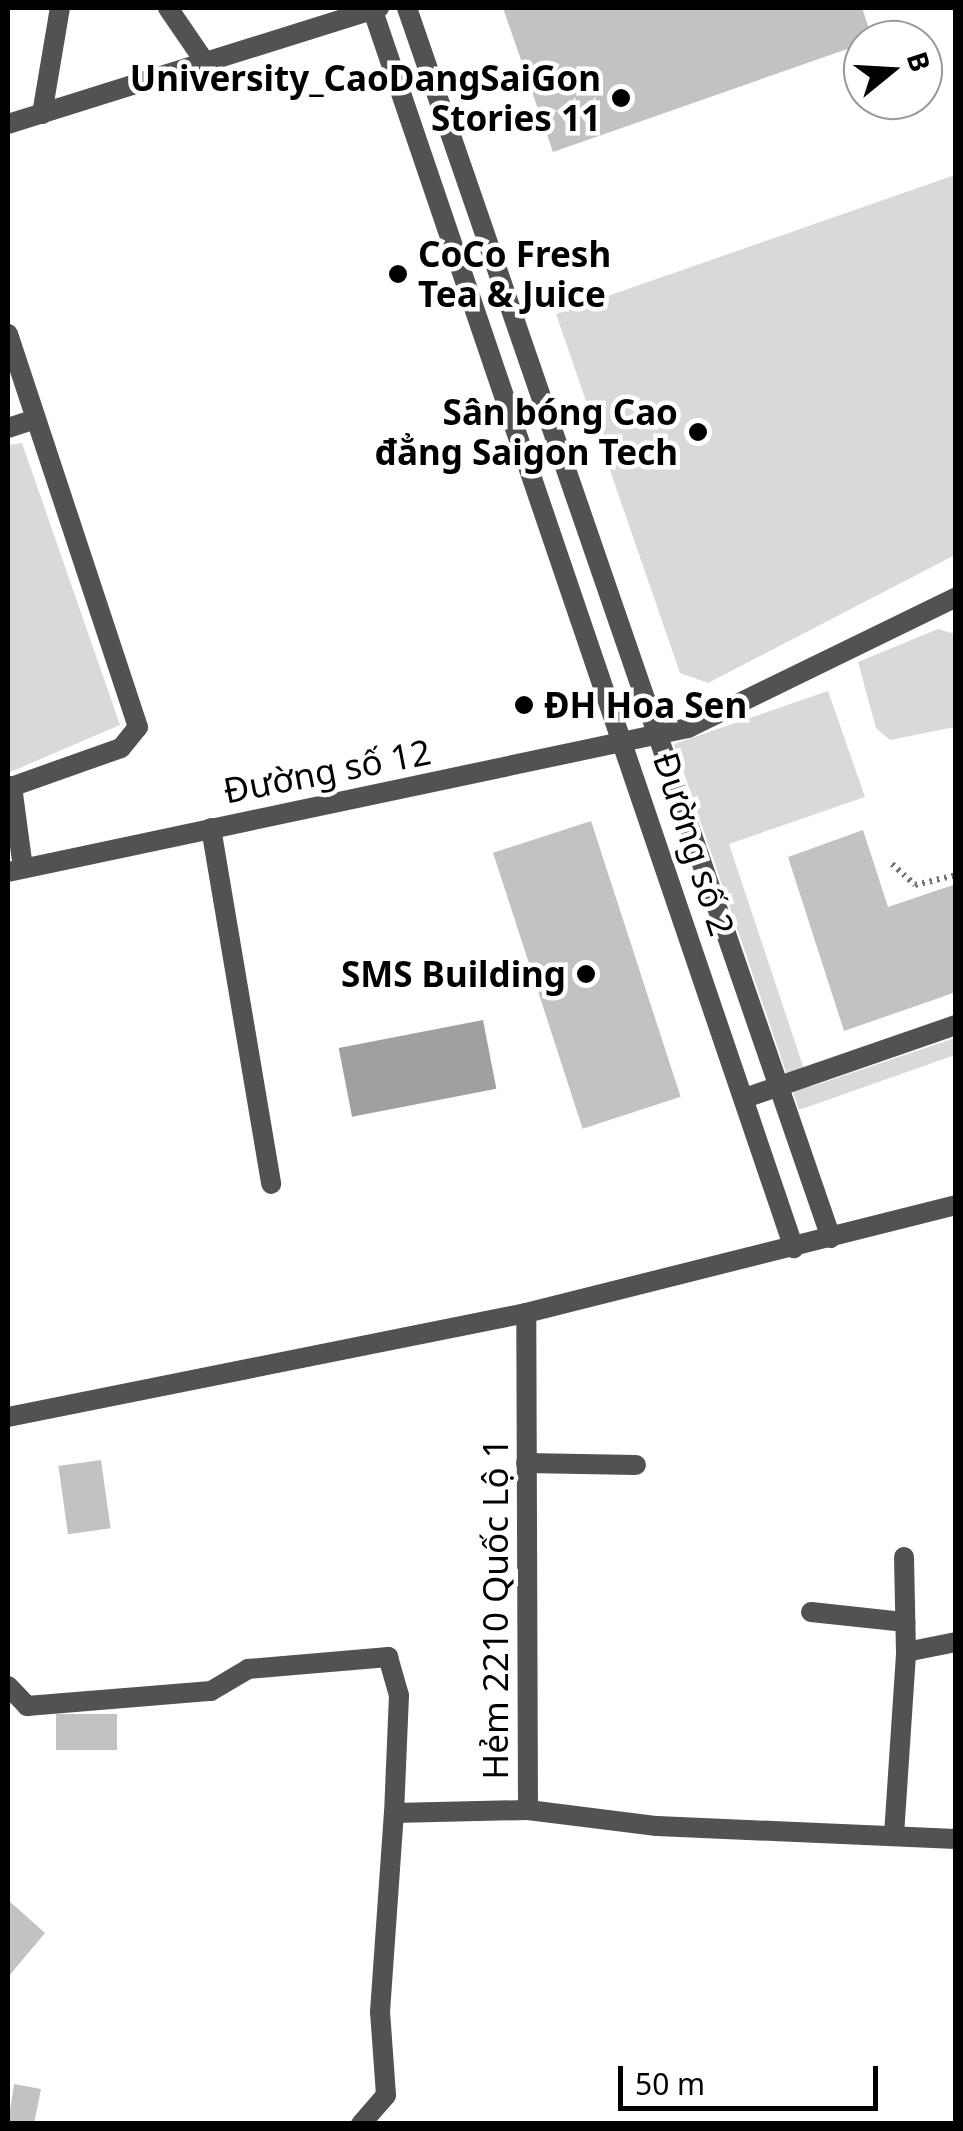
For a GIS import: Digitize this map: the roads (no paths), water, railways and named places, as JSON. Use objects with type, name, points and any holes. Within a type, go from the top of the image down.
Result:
[{"type":"street","points":[[42,114],[60,8]]},
{"type":"street","points":[[168,8],[205,62]]},
{"type":"street","points":[[8,124],[374,8]]},
{"type":"street","name":"Đường số 2","points":[[374,8],[794,1248]]},
{"type":"street","name":"Đường số 2","points":[[406,8],[660,736],[776,1088],[832,1238]]},
{"type":"street","points":[[8,334],[138,727],[122,748],[10,787],[15,870]]},
{"type":"street","points":[[512,410],[544,398]]},
{"type":"street","points":[[8,428],[36,419]]},
{"type":"street","name":"Đường số 12","points":[[15,870],[660,736],[956,597]]},
{"type":"street","points":[[211,828],[272,1184]]},
{"type":"street","points":[[744,1098],[956,1025]]},
{"type":"street","points":[[8,1418],[526,1313],[956,1204]]},
{"type":"street","name":"Hẻm 2210 Quốc Lộ 1","points":[[394,1813],[528,1810],[526,1313]]},
{"type":"street","points":[[526,1463],[636,1465]]},
{"type":"street","points":[[894,1835],[906,1652],[904,1557]]},
{"type":"street","points":[[812,1612],[905,1622]]},
{"type":"street","points":[[906,1652],[956,1642]]},
{"type":"street","points":[[8,1686],[27,1706],[211,1691],[248,1669],[388,1656],[399,1694],[380,2012],[386,2096],[361,2124]]},
{"type":"street","points":[[528,1810],[657,1826],[956,1838]]},
{"type":"place","name":"University_CaoDangSaiGon Stories 11","points":[[621,98]]},
{"type":"place","name":"CoCo Fresh Tea & Juice","points":[[398,274]]},
{"type":"place","name":"Sân bóng Cao đẳng Saigon Tech","points":[[698,432]]},
{"type":"place","name":"ĐH Hoa Sen","points":[[524,705]]},
{"type":"place","name":"SMS Building","points":[[586,974]]}]
